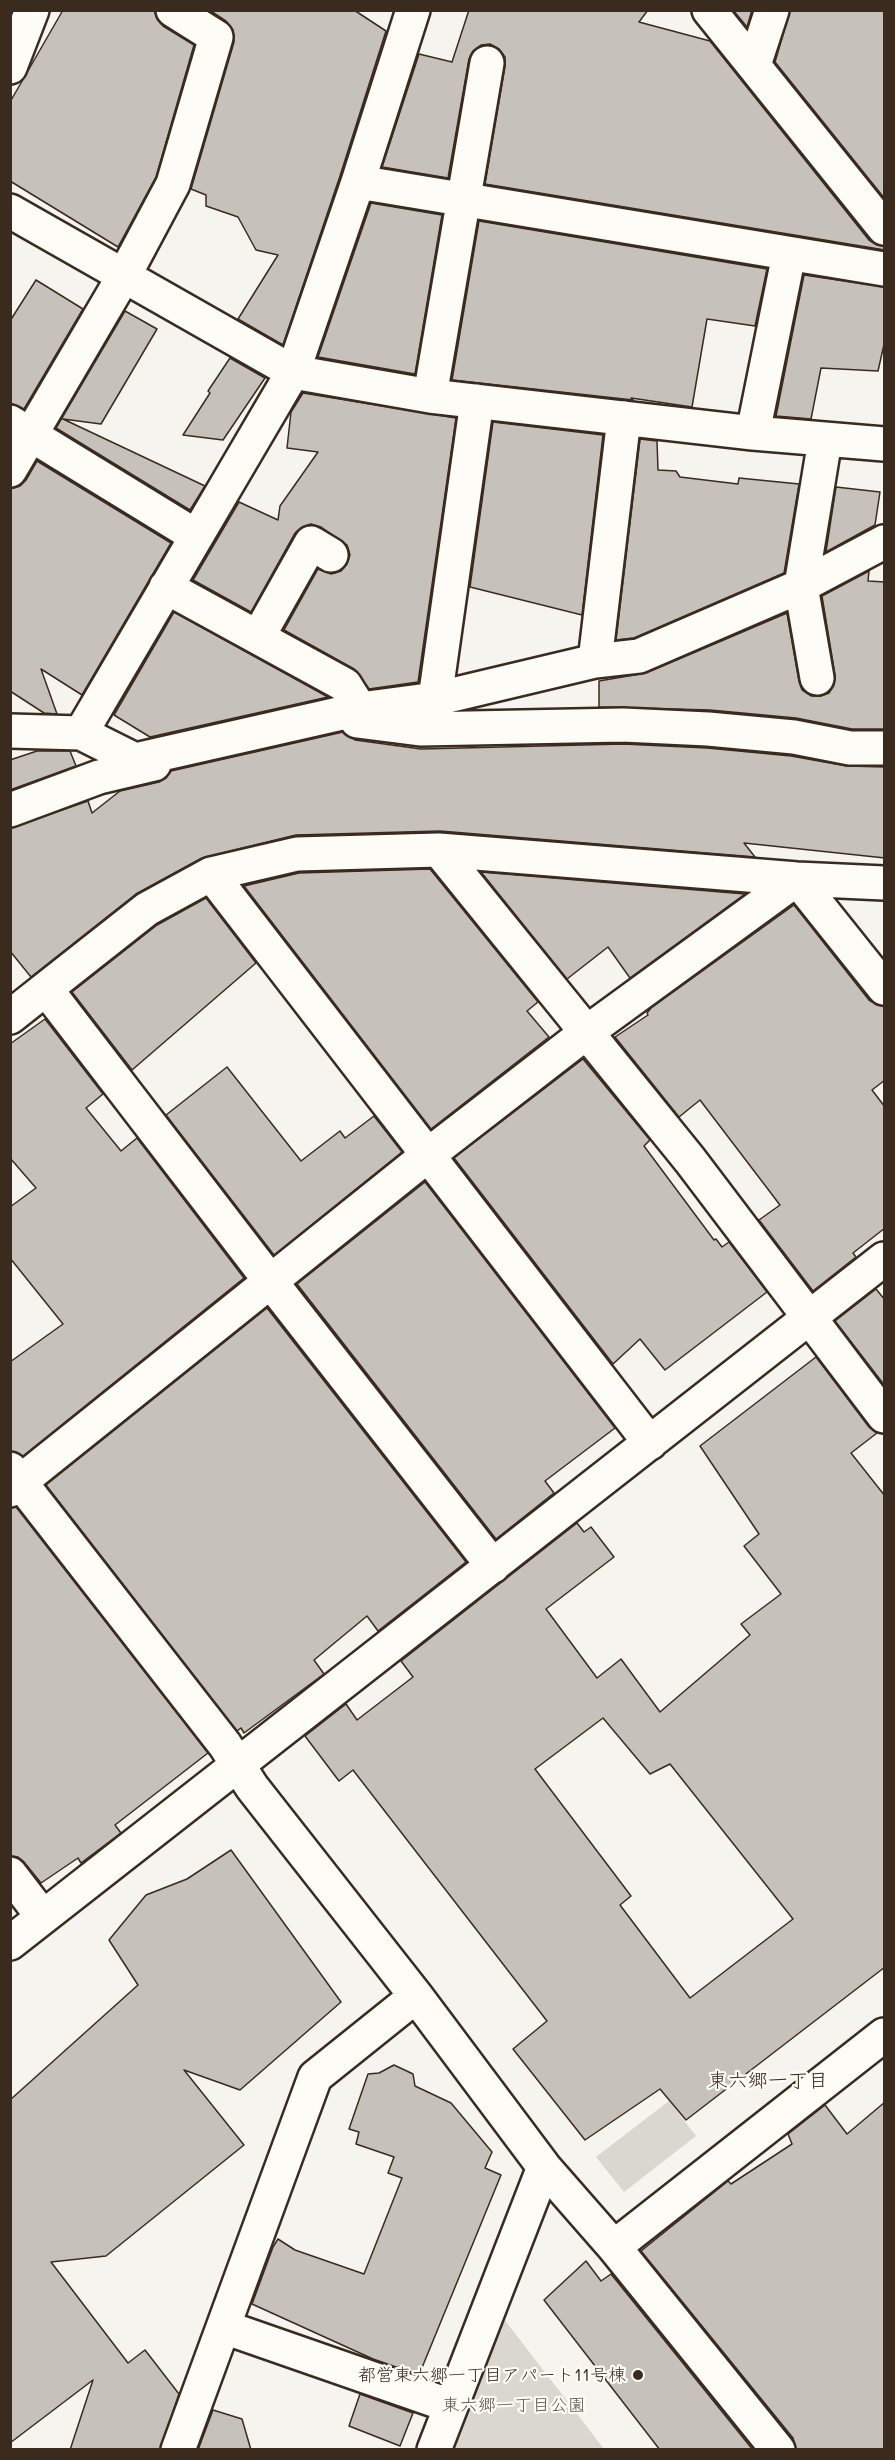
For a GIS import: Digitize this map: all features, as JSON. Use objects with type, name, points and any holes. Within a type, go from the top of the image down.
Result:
[{"type":"street","points":[[10,67],[32,10]]},
{"type":"street","points":[[10,470],[21,429],[124,274],[174,184],[216,37],[173,10]]},
{"type":"street","points":[[709,10],[885,228]]},
{"type":"street","points":[[754,65],[772,10]]},
{"type":"street","points":[[81,733],[292,372],[358,182],[407,13]]},
{"type":"street","points":[[430,396],[487,63]]},
{"type":"street","points":[[358,182],[885,269]]},
{"type":"street","points":[[10,211],[124,274],[292,372],[430,396],[753,433],[885,444]]},
{"type":"street","points":[[753,433],[789,254]]},
{"type":"street","points":[[435,699],[477,401]]},
{"type":"street","points":[[595,662],[624,418]]},
{"type":"street","points":[[21,429],[196,536]]},
{"type":"street","points":[[817,678],[801,586],[825,440]]},
{"type":"street","points":[[11,730],[81,733],[135,760],[360,709],[435,699],[595,662],[639,656],[801,586],[885,542]]},
{"type":"street","points":[[258,637],[311,543],[330,555]]},
{"type":"street","points":[[166,587],[345,685],[360,709]]},
{"type":"street","points":[[10,810],[99,777],[237,744],[358,720],[420,729],[611,725],[697,728],[795,737],[850,748],[885,748]]},
{"type":"street","points":[[439,850],[690,1160],[808,1319],[885,1416]]},
{"type":"street","points":[[10,1017],[147,909],[211,874],[297,854],[439,850],[797,879],[885,883]]},
{"type":"street","points":[[211,874],[650,1443]]},
{"type":"street","points":[[797,879],[885,988]]},
{"type":"street","points":[[778,2450],[614,2247],[544,2167],[416,1996],[252,1787],[218,1736],[14,1480],[587,1032],[797,879]]},
{"type":"street","points":[[46,989],[270,1282],[493,1566]]},
{"type":"street","points":[[10,1943],[885,1259]]},
{"type":"street","points":[[10,1874],[44,1917]]},
{"type":"street","points":[[178,2450],[315,2078],[416,1996]]},
{"type":"street","points":[[614,2247],[885,2035]]},
{"type":"street","points":[[434,2450],[544,2167]]},
{"type":"street","points":[[224,2327],[451,2406]]},
{"type":"green space","points":[[669,2101],[696,2136],[624,2192],[596,2157]]},
{"type":"green space","name":"東六郷一丁目公園","points":[[500,2314],[604,2449],[451,2450]]},
{"type":"building","points":[[63,10],[154,10],[163,26],[194,45],[156,177],[118,247],[10,181],[10,102]]},
{"type":"building","points":[[209,10],[354,10],[386,31],[283,345],[238,319],[278,255],[256,250],[238,217],[206,206],[206,195],[191,189],[234,42],[233,30],[226,21]]},
{"type":"building","points":[[469,10],[648,10],[639,22],[710,41],[869,240],[877,245],[885,246],[885,250],[485,184],[505,66],[505,57],[499,49],[490,44],[481,45],[473,51],[469,59],[448,178],[382,167],[419,54],[452,62]]},
{"type":"building","points":[[733,10],[752,10],[747,27]]},
{"type":"building","points":[[790,10],[885,10],[885,199],[775,62]]},
{"type":"building","points":[[371,203],[442,215],[415,374],[318,357]]},
{"type":"building","points":[[479,221],[767,269],[755,326],[707,319],[692,407],[631,398],[633,400],[452,380]]},
{"type":"building","points":[[804,275],[885,287],[885,340],[878,371],[821,368],[811,419],[776,416]]},
{"type":"building","points":[[36,280],[83,309],[24,409],[10,403],[10,321]]},
{"type":"building","points":[[125,311],[157,329],[101,424],[63,419],[205,486],[190,510],[56,428]]},
{"type":"building","points":[[230,358],[265,378],[223,440],[183,435],[210,393],[208,391]]},
{"type":"building","points":[[303,393],[456,418],[418,682],[369,689],[354,669],[284,630],[318,569],[331,574],[341,571],[347,564],[350,555],[347,545],[321,527],[311,524],[295,533],[251,612],[193,580],[239,502],[278,520],[280,506],[318,452],[287,448],[291,412]]},
{"type":"building","points":[[493,422],[603,435],[582,615],[470,587]]},
{"type":"building","points":[[640,439],[657,441],[658,470],[676,471],[680,477],[738,484],[739,478],[799,484],[784,573],[634,638],[616,640]]},
{"type":"building","points":[[37,461],[171,543],[82,695],[41,669],[57,714],[44,713],[10,691],[10,489],[20,486],[26,480]]},
{"type":"building","points":[[836,487],[880,492],[875,525],[826,552]]},
{"type":"building","points":[[869,571],[868,581],[885,582],[885,729],[852,729],[796,718],[710,710],[599,707],[599,681],[646,673],[787,613],[802,690],[811,696],[829,693],[834,685],[835,675],[822,596]]},
{"type":"building","points":[[174,612],[328,697],[150,737],[114,715]]},
{"type":"building","points":[[343,732],[355,740],[421,749],[623,744],[707,748],[791,756],[847,766],[885,767],[885,858],[744,843],[755,857],[440,831],[296,835],[202,858],[136,894],[31,977],[10,951],[10,828],[88,801],[92,813],[120,791],[159,782],[171,771]]},
{"type":"building","points":[[37,751],[70,751],[76,766],[10,790],[10,760]]},
{"type":"building","points":[[430,869],[538,1002],[527,1011],[549,1037],[431,1129],[244,886],[299,873]]},
{"type":"building","points":[[481,872],[745,894],[630,978],[608,947],[567,979]]},
{"type":"building","points":[[206,898],[256,963],[132,1070],[72,992],[157,925]]},
{"type":"building","points":[[794,905],[869,1000],[877,1005],[885,1006],[885,1080],[872,1090],[885,1107],[885,1228],[853,1253],[856,1257],[813,1291],[759,1220],[780,1205],[700,1100],[679,1117],[615,1037],[648,1015],[651,1008]]},
{"type":"building","points":[[45,1019],[103,1094],[86,1108],[121,1151],[137,1138],[244,1278],[23,1456],[10,1451],[10,1362],[63,1324],[10,1258],[10,1207],[36,1188],[10,1158],[10,1044]]},
{"type":"building","points":[[583,1059],[650,1140],[644,1146],[714,1240],[716,1239],[722,1247],[729,1242],[767,1292],[665,1370],[640,1339],[613,1364],[454,1158]]},
{"type":"building","points":[[227,1067],[301,1161],[340,1131],[345,1138],[374,1116],[402,1152],[274,1255],[166,1115]]},
{"type":"building","points":[[425,1182],[615,1428],[545,1481],[554,1493],[496,1539],[297,1284]]},
{"type":"building","points":[[876,1289],[885,1300],[885,1386],[835,1321]]},
{"type":"building","points":[[267,1308],[466,1562],[378,1631],[367,1616],[314,1660],[324,1674],[244,1733],[241,1728],[237,1731],[46,1485]]},
{"type":"building","points":[[816,1357],[869,1427],[877,1433],[851,1453],[885,1496],[885,1967],[686,2120],[660,2089],[585,2140],[513,2049],[547,2021],[353,1770],[339,1781],[305,1736],[346,1704],[357,1720],[413,1677],[401,1661],[577,1523],[584,1532],[591,1527],[614,1557],[546,1609],[597,1678],[621,1659],[660,1712],[750,1635],[741,1624],[781,1594],[744,1546],[759,1534],[700,1446]],"holes":[[[603,1718],[650,1774],[670,1764],[793,1919],[690,1998],[620,1905],[631,1896],[535,1769]]]},
{"type":"building","points":[[16,1507],[208,1753],[115,1825],[121,1833],[81,1863],[78,1858],[41,1883],[24,1862],[18,1857],[10,1856],[10,1508]]},
{"type":"building","points":[[231,1850],[341,2002],[240,2090],[184,2070],[244,2145],[106,2256],[51,2262],[128,2363],[145,2350],[179,2394],[160,2450],[70,2450],[93,2380],[10,2443],[10,2100],[138,1985],[109,1940],[146,1895],[187,1879]]},
{"type":"building","points":[[394,2065],[413,2074],[415,2086],[451,2103],[492,2152],[485,2168],[501,2175],[419,2375],[373,2359],[252,2304],[278,2239],[295,2250],[364,2274],[402,2178],[388,2173],[394,2157],[356,2144],[359,2132],[349,2129],[368,2074],[379,2073]]},
{"type":"building","points":[[885,2102],[885,2450],[796,2450],[793,2438],[641,2251],[728,2181],[731,2184],[792,2144],[788,2134],[825,2105],[847,2134]]},
{"type":"building","name":"都営東六郷一丁目アパート11号棟","points":[[586,2261],[601,2281],[611,2274],[753,2450],[660,2450],[544,2300]]},
{"type":"building","points":[[360,2394],[413,2413],[400,2446],[349,2426]]},
{"type":"building","points":[[213,2410],[242,2419],[251,2450],[198,2450]]},
{"type":"place","name":"都営東六郷一丁目アパート11号棟","points":[[638,2375]]},
{"type":"district","name":"東六郷一丁目","points":[[768,2081]]}]
